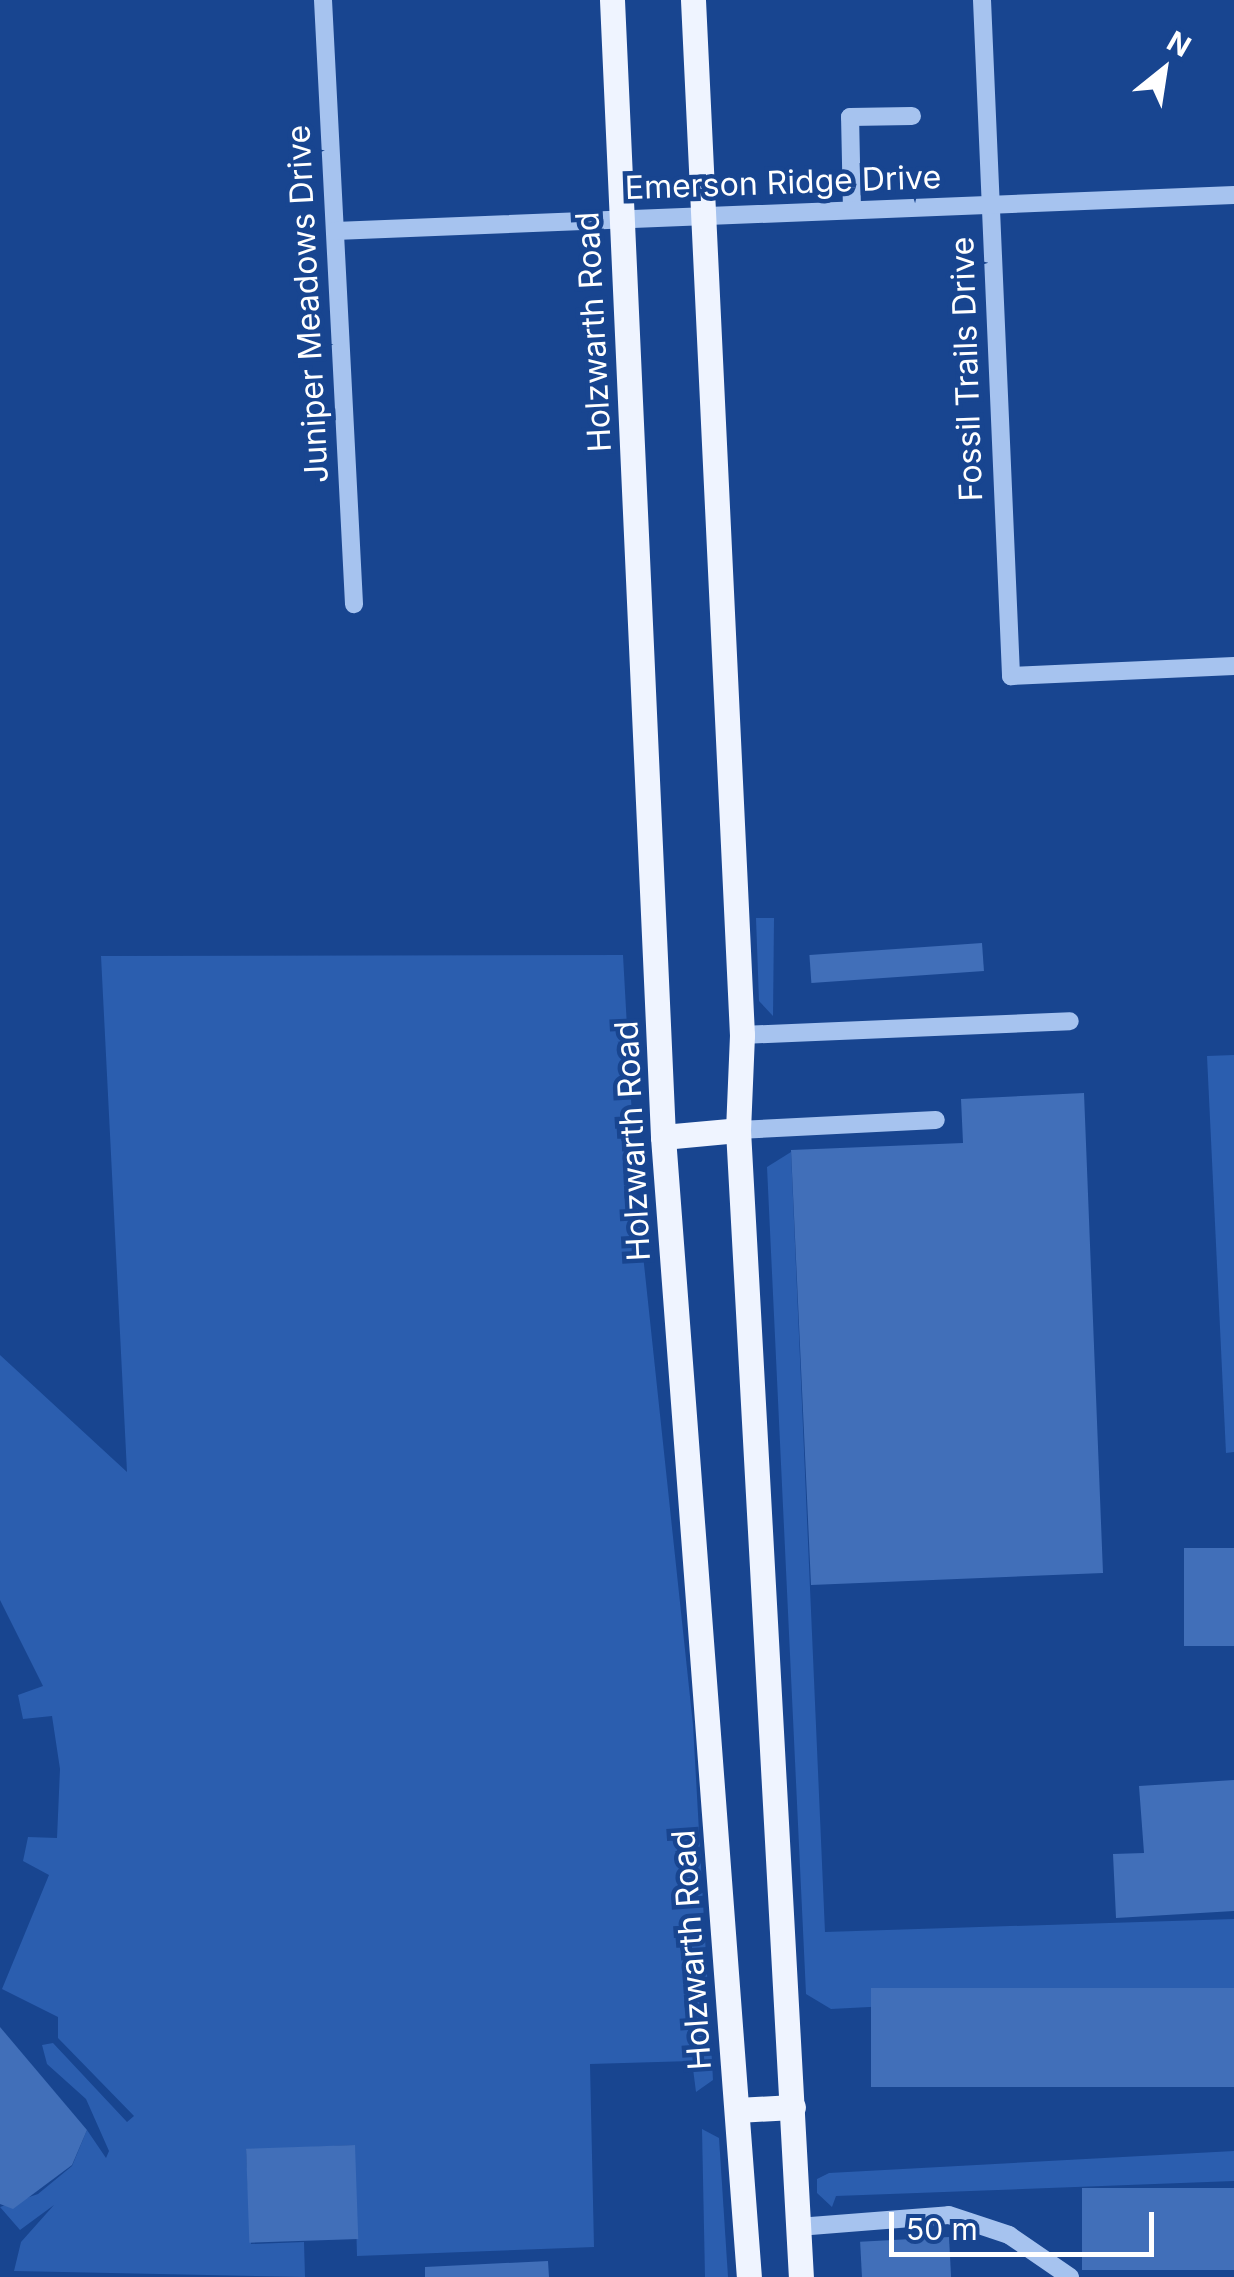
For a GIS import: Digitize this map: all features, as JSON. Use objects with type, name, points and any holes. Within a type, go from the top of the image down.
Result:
[{"type":"main road","name":"Holzwarth Road","points":[[612,0],[664,1137],[750,2277]]},
{"type":"main road","points":[[694,0],[742,1035],[738,1130],[801,2277]]},
{"type":"main road","points":[[664,1137],[738,1130]]},
{"type":"main road","points":[[737,2110],[793,2106]]},
{"type":"street","name":"Juniper Meadows Drive","points":[[323,0],[354,604]]},
{"type":"street","name":"Fossil Trails Drive","points":[[982,0],[1011,676],[1234,666]]},
{"type":"street","points":[[852,210],[850,118],[912,116]]},
{"type":"street","name":"Emerson Ridge Drive","points":[[334,231],[1234,195]]},
{"type":"street","points":[[742,1035],[1070,1020]]},
{"type":"street","points":[[738,1130],[936,1120]]},
{"type":"street","points":[[798,2228],[949,2215],[1009,2235],[1070,2277]]},
{"type":"shaded area","points":[[756,918],[774,918],[773,1016],[759,1001]]},
{"type":"shaded area","points":[[623,955],[636,1189],[693,1725],[713,2080],[696,2092],[692,2061],[590,2064],[594,2247],[357,2256],[354,2145],[246,2150],[251,2244],[304,2242],[305,2277],[14,2271],[21,2242],[54,2205],[20,2230],[0,2207],[38,2194],[72,2166],[87,2130],[106,2158],[109,2151],[86,2099],[47,2064],[42,2045],[53,2043],[127,2122],[134,2116],[58,2038],[58,2017],[2,1989],[49,1875],[23,1861],[28,1837],[57,1838],[60,1769],[52,1716],[23,1719],[18,1695],[43,1686],[0,1600],[0,1355],[127,1472],[101,956]]},
{"type":"shaded area","points":[[1234,1055],[1234,1452],[1226,1453],[1207,1056]]},
{"type":"shaded area","points":[[791,1152],[825,1932],[1234,1919],[1234,1988],[831,2009],[806,1994],[767,1167]]},
{"type":"shaded area","points":[[702,2129],[719,2138],[728,2277],[705,2277]]},
{"type":"shaded area","points":[[1234,2151],[1234,2181],[836,2196],[832,2207],[817,2193],[817,2179],[829,2173]]},
{"type":"building","points":[[982,943],[984,971],[811,983],[809,955]]},
{"type":"building","points":[[1084,1093],[1103,1573],[811,1585],[791,1150],[963,1143],[961,1099]]},
{"type":"building","points":[[1184,1548],[1234,1548],[1234,1646],[1184,1646]]},
{"type":"building","points":[[1234,1780],[1234,1911],[1116,1918],[1113,1854],[1144,1853],[1139,1786]]},
{"type":"building","points":[[871,1988],[1234,1988],[1234,2087],[871,2087]]},
{"type":"building","points":[[0,2027],[87,2130],[72,2165],[13,2209],[0,2204]]},
{"type":"building","points":[[355,2145],[358,2239],[249,2243],[246,2149]]},
{"type":"building","points":[[1082,2188],[1234,2188],[1234,2270],[1082,2270]]},
{"type":"building","points":[[949,2237],[951,2277],[862,2277],[860,2242]]},
{"type":"building","points":[[548,2261],[549,2277],[425,2277],[425,2267]]}]
